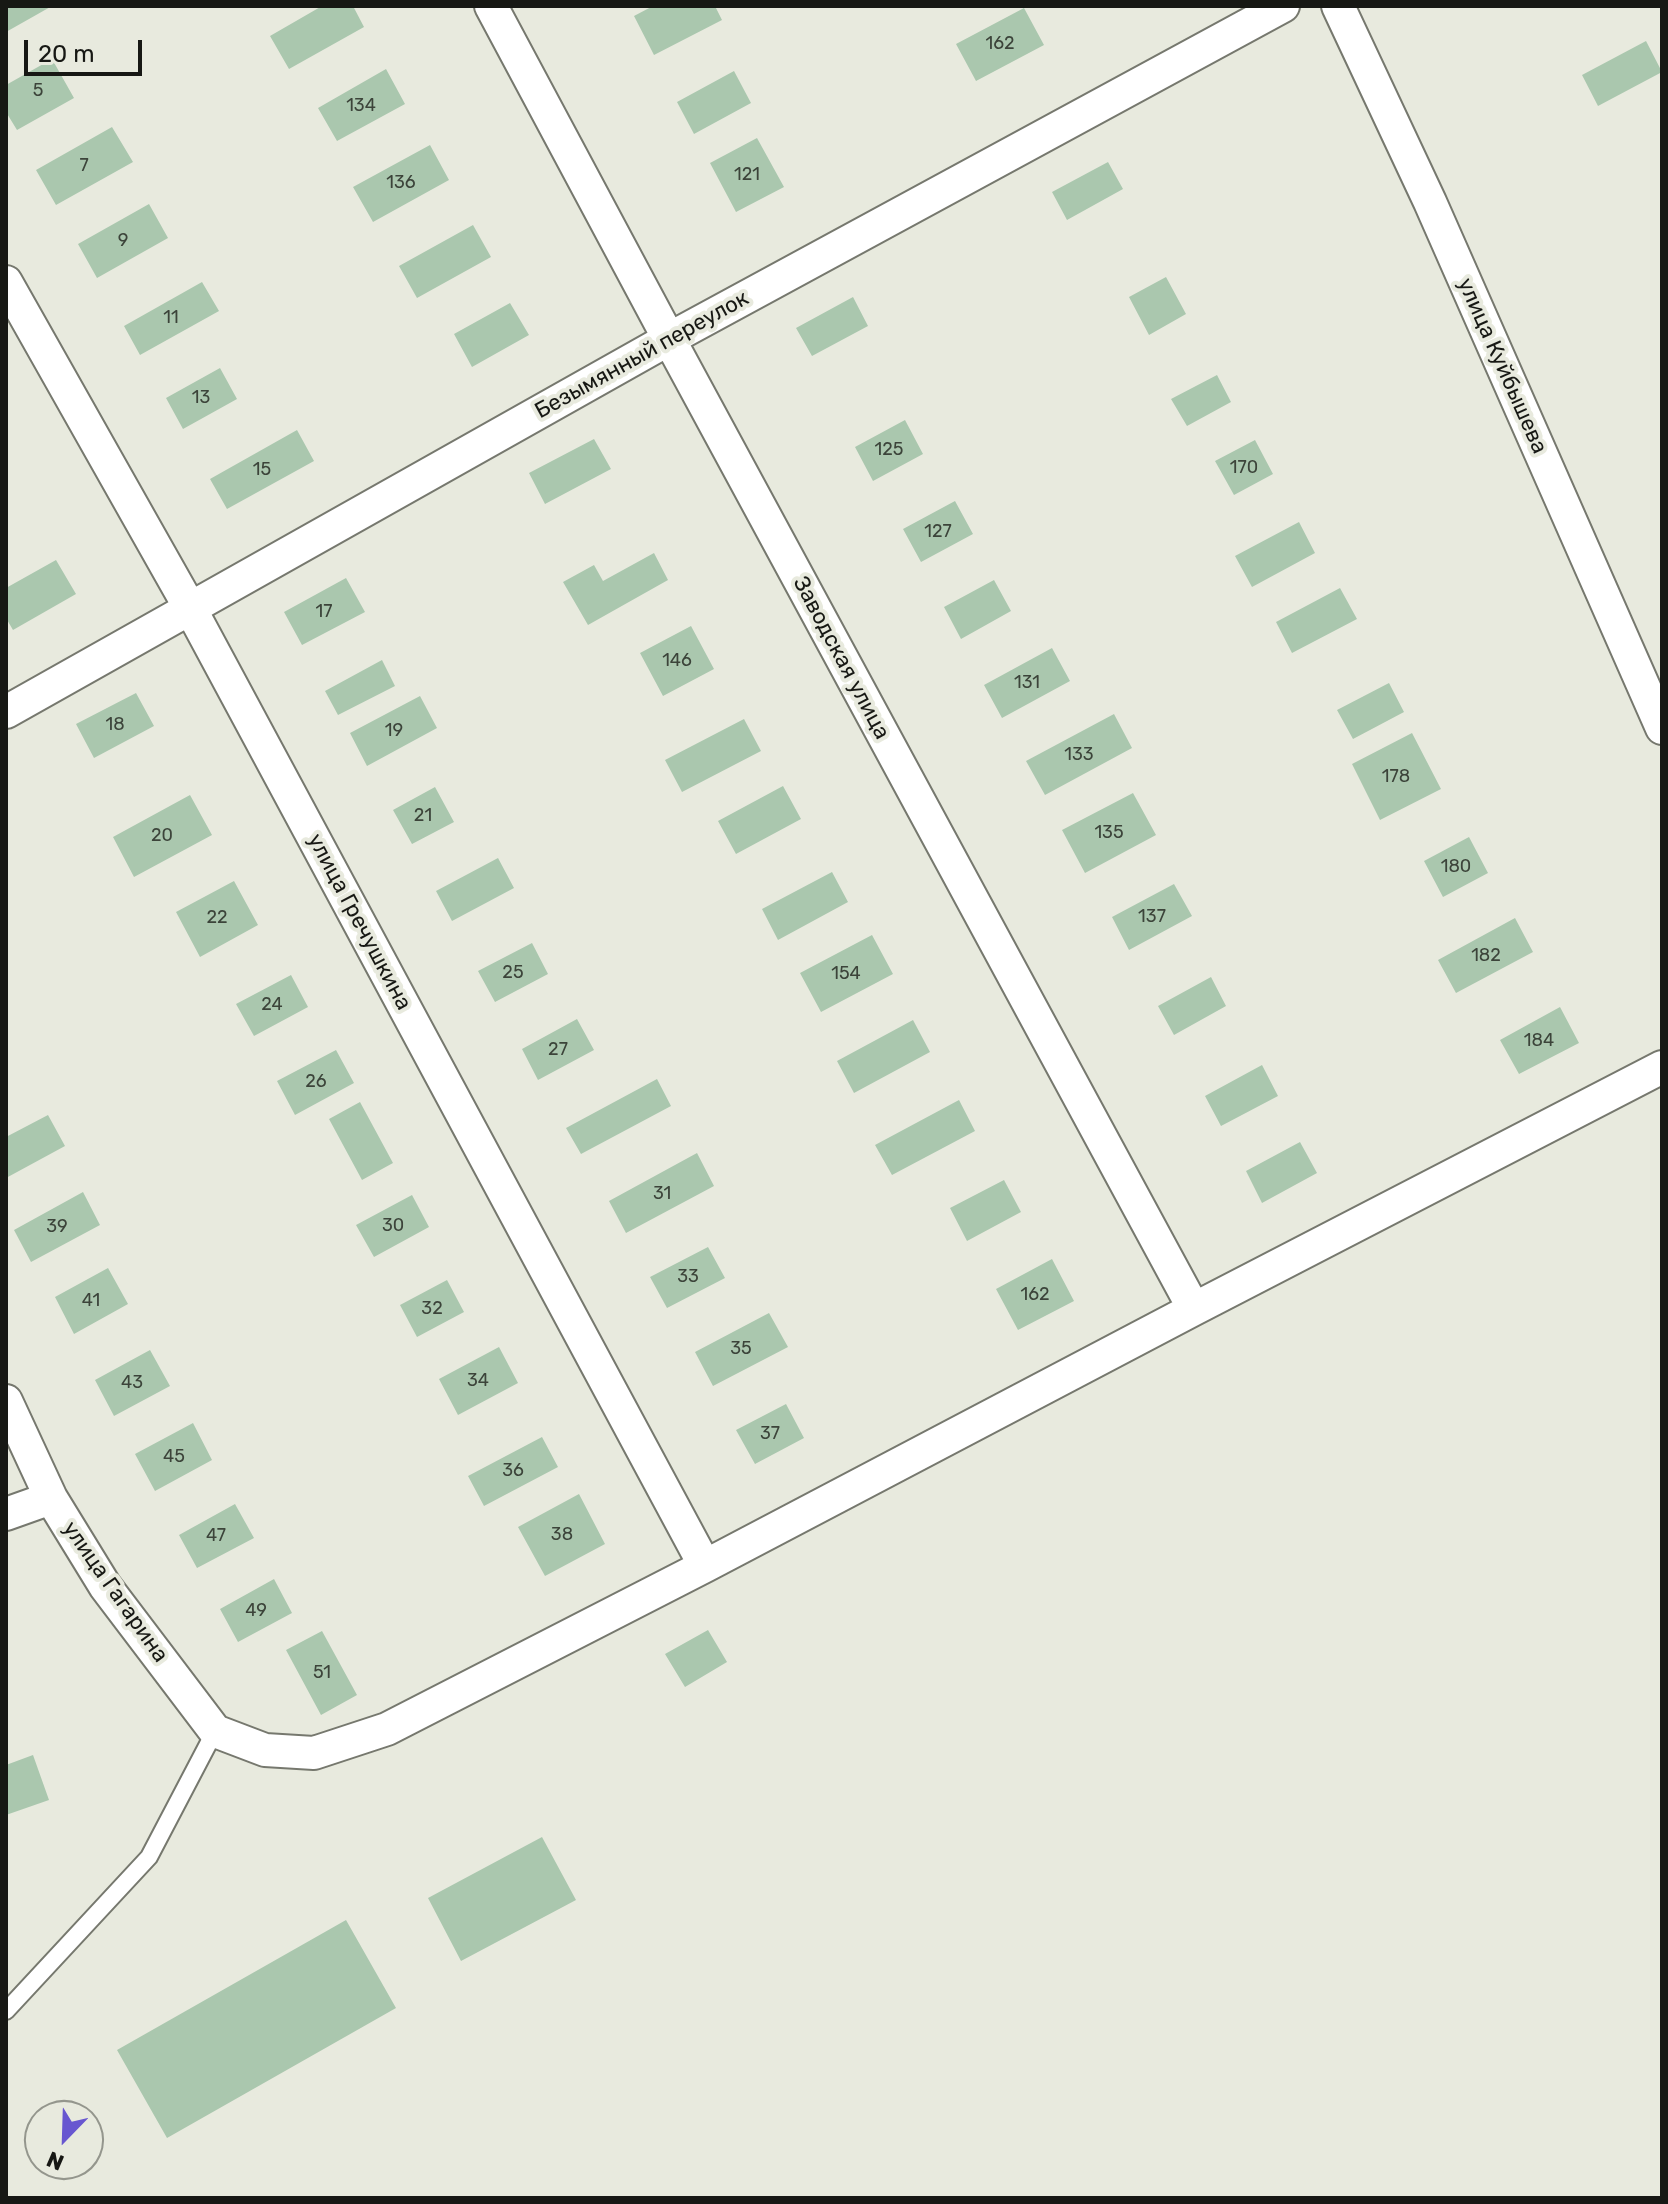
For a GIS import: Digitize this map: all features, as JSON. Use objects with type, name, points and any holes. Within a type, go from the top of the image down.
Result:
[{"type":"street","name":"Заводская улица","points":[[491,6],[1194,1309]]},
{"type":"street","name":"Безымянный переулок","points":[[6,712],[669,339],[1283,6]]},
{"type":"street","name":"улица Куйбышева","points":[[1338,6],[1430,202],[1662,728]]},
{"type":"street","name":"улица Гречушкина","points":[[6,282],[190,608],[705,1566]]},
{"type":"street","points":[[215,1731],[265,1750],[314,1753],[387,1729],[1662,1067]]},
{"type":"street","name":"улица Гагарина","points":[[6,1401],[51,1498],[105,1586],[215,1731]]},
{"type":"street","points":[[6,1514],[51,1498]]},
{"type":"lane","points":[[6,2011],[149,1857],[215,1731]]},
{"type":"building","points":[[6,6],[52,6],[6,32]]},
{"type":"building","points":[[322,6],[353,6],[364,27],[289,69],[270,36]]},
{"type":"building","points":[[653,6],[715,6],[722,20],[654,55],[634,16]]},
{"type":"building","points":[[1024,8],[1044,45],[976,81],[956,44]]},
{"type":"building","points":[[1646,41],[1662,72],[1598,106],[1582,75]]},
{"type":"building","points":[[52,59],[74,98],[17,130],[6,112],[6,85]]},
{"type":"building","points":[[386,69],[405,104],[337,141],[318,108]]},
{"type":"building","points":[[734,71],[751,103],[694,134],[677,102]]},
{"type":"building","points":[[112,127],[133,162],[56,205],[36,170]]},
{"type":"building","points":[[757,138],[784,187],[736,212],[710,163]]},
{"type":"building","points":[[430,145],[449,180],[373,222],[353,187]]},
{"type":"building","points":[[1108,162],[1123,189],[1067,220],[1052,192]]},
{"type":"building","points":[[149,204],[168,238],[97,278],[78,244]]},
{"type":"building","points":[[473,225],[491,257],[417,298],[399,266]]},
{"type":"building","points":[[1166,277],[1186,314],[1149,335],[1129,297]]},
{"type":"building","points":[[202,282],[219,311],[140,355],[124,326]]},
{"type":"building","points":[[853,297],[868,326],[812,356],[796,328]]},
{"type":"building","points":[[510,303],[529,335],[472,367],[454,334]]},
{"type":"building","points":[[220,368],[237,399],[183,429],[166,398]]},
{"type":"building","points":[[1217,375],[1231,402],[1187,426],[1171,399]]},
{"type":"building","points":[[905,420],[923,454],[873,481],[855,447]]},
{"type":"building","points":[[297,430],[314,461],[227,509],[210,479]]},
{"type":"building","points":[[594,439],[611,469],[545,504],[529,473]]},
{"type":"building","points":[[1255,440],[1273,474],[1234,495],[1215,461]]},
{"type":"building","points":[[955,501],[973,534],[921,562],[903,529]]},
{"type":"building","points":[[1299,522],[1315,553],[1252,587],[1235,556]]},
{"type":"building","points":[[654,553],[668,580],[588,625],[563,582],[594,565],[603,581]]},
{"type":"building","points":[[56,560],[76,594],[13,630],[6,618],[6,588]]},
{"type":"building","points":[[346,578],[365,612],[302,645],[284,612]]},
{"type":"building","points":[[994,580],[1011,611],[961,639],[944,607]]},
{"type":"building","points":[[1340,588],[1357,619],[1292,653],[1276,622]]},
{"type":"building","points":[[691,626],[714,669],[663,696],[640,653]]},
{"type":"building","points":[[1052,648],[1070,681],[1002,718],[984,685]]},
{"type":"building","points":[[382,660],[395,686],[338,715],[325,691]]},
{"type":"building","points":[[1389,683],[1404,712],[1353,739],[1337,710]]},
{"type":"building","points":[[136,693],[154,726],[94,758],[76,724]]},
{"type":"building","points":[[420,696],[437,728],[367,766],[350,733]]},
{"type":"building","points":[[1114,714],[1132,748],[1045,795],[1026,761]]},
{"type":"building","points":[[744,719],[761,751],[682,792],[665,760]]},
{"type":"building","points":[[1412,733],[1441,789],[1380,820],[1352,764]]},
{"type":"building","points":[[783,786],[801,819],[736,854],[718,821]]},
{"type":"building","points":[[435,787],[454,822],[412,844],[393,810]]},
{"type":"building","points":[[1133,793],[1156,835],[1085,873],[1062,830]]},
{"type":"building","points":[[190,795],[212,835],[134,877],[113,837]]},
{"type":"building","points":[[1469,837],[1488,873],[1443,897],[1424,861]]},
{"type":"building","points":[[498,858],[514,888],[452,921],[436,891]]},
{"type":"building","points":[[832,872],[848,902],[778,940],[762,909]]},
{"type":"building","points":[[234,881],[258,925],[200,957],[176,912]]},
{"type":"building","points":[[1174,884],[1192,916],[1129,950],[1112,917]]},
{"type":"building","points":[[1515,918],[1533,952],[1456,993],[1438,960]]},
{"type":"building","points":[[872,935],[893,974],[821,1012],[800,973]]},
{"type":"building","points":[[532,943],[548,974],[495,1002],[478,971]]},
{"type":"building","points":[[291,975],[308,1007],[254,1036],[236,1004]]},
{"type":"building","points":[[1211,977],[1226,1006],[1174,1035],[1158,1006]]},
{"type":"building","points":[[1560,1007],[1579,1043],[1519,1074],[1500,1040]]},
{"type":"building","points":[[577,1019],[594,1050],[538,1080],[522,1049]]},
{"type":"building","points":[[913,1020],[930,1052],[854,1093],[837,1061]]},
{"type":"building","points":[[336,1050],[354,1083],[295,1115],[277,1081]]},
{"type":"building","points":[[1262,1065],[1278,1096],[1221,1126],[1205,1096]]},
{"type":"building","points":[[657,1079],[671,1106],[581,1154],[566,1128]]},
{"type":"building","points":[[959,1100],[975,1131],[892,1175],[875,1145]]},
{"type":"building","points":[[360,1102],[393,1163],[362,1180],[329,1119]]},
{"type":"building","points":[[48,1115],[65,1146],[6,1178],[6,1137]]},
{"type":"building","points":[[1300,1142],[1317,1173],[1262,1203],[1246,1171]]},
{"type":"building","points":[[697,1153],[714,1186],[626,1233],[609,1201]]},
{"type":"building","points":[[1004,1180],[1021,1212],[967,1241],[950,1208]]},
{"type":"building","points":[[83,1192],[100,1225],[31,1262],[14,1230]]},
{"type":"building","points":[[412,1195],[429,1227],[374,1257],[356,1225]]},
{"type":"building","points":[[708,1247],[725,1278],[667,1308],[650,1277]]},
{"type":"building","points":[[1052,1259],[1074,1301],[1018,1330],[996,1289]]},
{"type":"building","points":[[108,1268],[128,1304],[74,1334],[55,1297]]},
{"type":"building","points":[[447,1280],[464,1312],[417,1337],[400,1305]]},
{"type":"building","points":[[769,1313],[788,1347],[713,1386],[695,1352]]},
{"type":"building","points":[[499,1347],[518,1383],[458,1415],[439,1379]]},
{"type":"building","points":[[150,1350],[170,1386],[114,1416],[95,1380]]},
{"type":"building","points":[[786,1404],[804,1438],[755,1464],[736,1430]]},
{"type":"building","points":[[193,1423],[212,1460],[155,1491],[135,1454]]},
{"type":"building","points":[[542,1437],[558,1467],[484,1506],[468,1476]]},
{"type":"building","points":[[579,1494],[605,1544],[545,1576],[518,1527]]},
{"type":"building","points":[[235,1504],[254,1538],[197,1568],[179,1535]]},
{"type":"building","points":[[274,1579],[292,1613],[238,1642],[220,1609]]},
{"type":"building","points":[[708,1630],[727,1662],[685,1687],[665,1654]]},
{"type":"building","points":[[322,1631],[357,1695],[321,1715],[286,1650]]},
{"type":"building","points":[[33,1755],[49,1800],[6,1815],[6,1765]]},
{"type":"building","points":[[542,1837],[576,1900],[461,1961],[428,1898]]},
{"type":"building","points":[[346,1920],[396,2008],[167,2138],[117,2050]]}]
